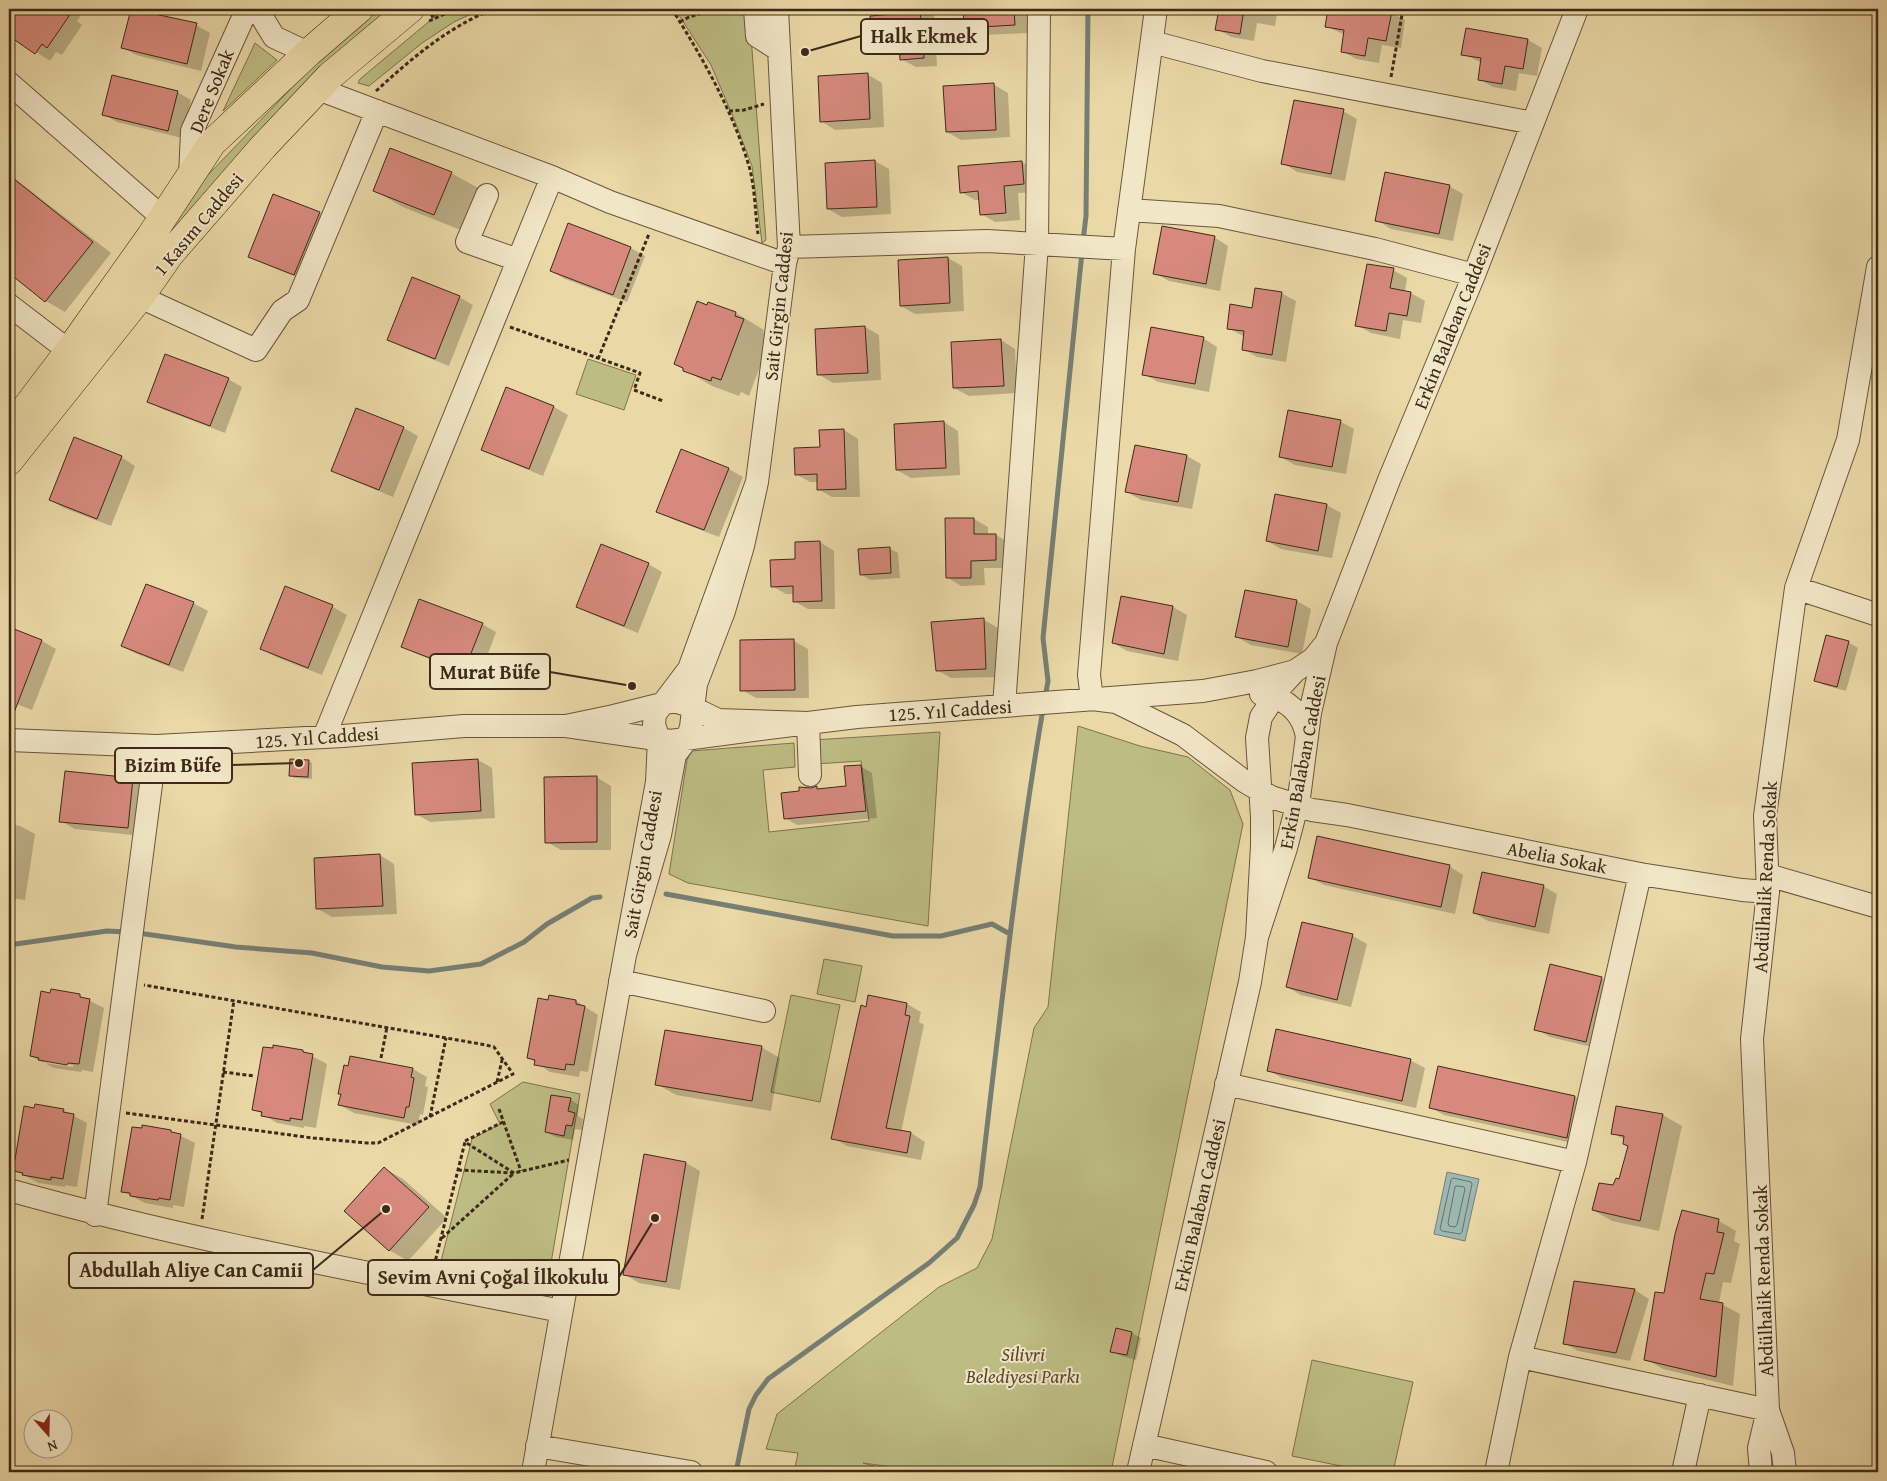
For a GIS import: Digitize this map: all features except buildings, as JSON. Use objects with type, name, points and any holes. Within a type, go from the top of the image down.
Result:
[{"type":"main road","name":"1 Kasım Caddesi","points":[[9,461],[140,297],[161,236],[190,177],[212,143],[308,53],[360,9]]},
{"type":"main road","name":"1 Kasım Caddesi","points":[[9,430],[161,236],[263,147],[330,76],[418,18]]},
{"type":"street","name":"Dere Sokak","points":[[190,177],[192,131],[247,9]]},
{"type":"street","points":[[257,9],[274,37],[308,53]]},
{"type":"street","points":[[755,9],[757,36],[779,50]]},
{"type":"street","name":"Sait Girgin Caddesi","points":[[625,955],[660,835],[675,755],[687,739],[691,727],[696,684],[724,611],[743,546],[757,482],[787,256],[777,9]]},
{"type":"street","points":[[1004,706],[1037,244],[1039,9]]},
{"type":"street","points":[[1092,699],[1089,675],[1124,249],[1156,9]]},
{"type":"street","name":"Erkin Balaban Caddesi","points":[[1257,937],[1286,848],[1297,806],[1307,738],[1326,643],[1388,480],[1474,275],[1577,9]]},
{"type":"street","points":[[1152,42],[1262,71],[1533,123]]},
{"type":"street","points":[[9,83],[161,236]]},
{"type":"street","points":[[318,89],[378,97],[610,202],[656,218],[787,256],[986,241],[1124,249]]},
{"type":"street","points":[[140,297],[256,350],[282,311],[298,300],[378,97]]},
{"type":"street","points":[[324,737],[552,177]]},
{"type":"street","points":[[487,195],[467,242],[518,260]]},
{"type":"street","points":[[1129,210],[1219,216],[1375,249],[1474,275]]},
{"type":"street","name":"Abdülhalik Renda Sokak","points":[[1768,1410],[1752,1039],[1768,884],[1765,816],[1796,588],[1868,382],[1878,267]]},
{"type":"street","points":[[9,305],[69,351]]},
{"type":"street","name":"Sait Girgin Caddesi","points":[[625,955],[657,782],[658,739],[654,725],[655,714],[688,669],[757,482]]},
{"type":"street","points":[[1796,588],[1878,615]]},
{"type":"street","name":"Erkin Balaban Caddesi","points":[[1138,1472],[1250,982],[1257,937],[1262,845],[1251,796],[1261,717],[1295,671],[1313,660],[1326,643]]},
{"type":"street","points":[[1092,699],[1203,691],[1257,682],[1295,671]]},
{"type":"street","points":[[1203,691],[1256,693],[1275,696],[1299,714],[1305,725],[1307,738]]},
{"type":"street","points":[[1092,699],[1116,702],[1183,735],[1252,786],[1271,797],[1297,806],[1347,815]]},
{"type":"street","name":"125. Yıl Caddesi","points":[[9,740],[156,746],[324,737],[464,726],[566,726],[670,741],[808,723],[1092,699]]},
{"type":"street","name":"125. Yıl Caddesi","points":[[566,726],[674,701],[694,708],[718,720],[808,723]]},
{"type":"street","points":[[808,723],[810,775]]},
{"type":"street","points":[[94,1214],[156,746]]},
{"type":"street","points":[[1301,777],[1304,793],[1312,800],[1347,815]]},
{"type":"street","name":"Abelia Sokak","points":[[1347,815],[1640,874],[1742,890],[1768,884],[1878,906]]},
{"type":"street","points":[[1496,1472],[1520,1357],[1575,1162],[1640,874]]},
{"type":"street","points":[[533,1472],[625,955]]},
{"type":"street","points":[[620,981],[764,1011]]},
{"type":"street","points":[[1226,1084],[1575,1162]]},
{"type":"street","points":[[9,1190],[94,1214],[200,1239],[562,1311]]},
{"type":"street","points":[[1520,1357],[1768,1410]]},
{"type":"street","points":[[1683,1472],[1700,1395]]},
{"type":"street","points":[[1761,1472],[1759,1448],[1768,1410]]},
{"type":"street","points":[[1768,1410],[1783,1453],[1785,1472]]},
{"type":"street","points":[[1144,1445],[1266,1472]]},
{"type":"street","points":[[537,1446],[691,1472]]},
{"type":"path","points":[[418,18],[437,9]]},
{"type":"path","points":[[418,18],[441,9]]},
{"type":"path","points":[[418,18],[456,9]]},
{"type":"path","points":[[369,89],[378,97],[419,53],[448,32],[493,9]]},
{"type":"path","points":[[672,9],[711,73],[729,111],[750,168],[759,238]]},
{"type":"path","points":[[680,22],[689,17],[715,9]]},
{"type":"path","points":[[1388,96],[1403,9]]},
{"type":"path","points":[[762,95],[765,113]]},
{"type":"path","points":[[729,111],[744,110],[763,104]]},
{"type":"path","points":[[598,359],[656,218]]},
{"type":"path","points":[[493,321],[640,373],[634,390],[663,401]]},
{"type":"path","points":[[108,1110],[367,1143],[385,1140],[513,1074],[494,1047],[125,982]]},
{"type":"path","points":[[200,1239],[234,1000]]},
{"type":"path","points":[[382,1058],[387,1027]]},
{"type":"path","points":[[430,1117],[446,1038]]},
{"type":"path","points":[[497,1082],[502,1059]]},
{"type":"path","points":[[223,1072],[254,1076]]},
{"type":"path","points":[[498,1109],[521,1171]]},
{"type":"path","points":[[429,1284],[465,1142],[503,1122]]},
{"type":"path","points":[[465,1142],[514,1173]]},
{"type":"path","points":[[458,1170],[514,1173],[589,1155]]},
{"type":"path","points":[[441,1239],[514,1173]]},
{"type":"green space","points":[[379,9],[389,9],[337,55],[178,226],[169,231],[206,177],[329,49]]},
{"type":"green space","points":[[444,9],[482,9],[454,22],[422,43],[369,86],[358,83],[360,79]]},
{"type":"green space","points":[[675,9],[749,9],[766,240],[762,243],[752,166],[711,65]]},
{"type":"green space","points":[[255,43],[277,60],[223,111]]},
{"type":"green space","points":[[588,359],[636,375],[624,410],[576,394]]},
{"type":"green space","name":"Silivri Belediyesi Parkı","points":[[1078,726],[1140,746],[1188,757],[1230,790],[1243,824],[1111,1472],[930,1472],[863,1463],[874,1466],[873,1472],[794,1472],[798,1453],[766,1449],[777,1414],[939,1287],[977,1268],[992,1239],[1034,1028],[1048,1007]]},
{"type":"green space","points":[[940,732],[928,926],[688,883],[669,874],[687,760],[691,751],[794,743],[795,767],[763,770],[769,832],[869,821],[861,761],[816,764],[813,740]]},
{"type":"green space","points":[[824,959],[862,966],[855,1002],[817,994]]},
{"type":"green space","points":[[791,995],[840,1005],[820,1102],[771,1092]]},
{"type":"green space","points":[[523,1082],[580,1094],[547,1286],[534,1294],[438,1273],[472,1139],[500,1124],[490,1104]]},
{"type":"green space","points":[[1312,1360],[1413,1382],[1393,1472],[1370,1472],[1292,1456]]},
{"type":"water","points":[[1447,1172],[1479,1179],[1465,1241],[1434,1234]]},
{"type":"waterway","points":[[1083,241],[1086,216],[1088,9]]},
{"type":"waterway","points":[[1045,698],[1048,681],[1043,638],[1082,252]]},
{"type":"waterway","points":[[736,1472],[749,1409],[756,1395],[768,1379],[929,1263],[957,1238],[974,1205],[980,1187],[1016,887],[1043,709]]},
{"type":"waterway","points":[[666,894],[893,936],[941,936],[992,924],[1010,934]]},
{"type":"waterway","points":[[138,933],[236,947],[312,953],[382,967],[429,971],[481,964],[524,942],[547,924],[592,898],[600,897]]},
{"type":"waterway","points":[[9,945],[107,931],[127,932]]},
{"type":"place","name":"Halk Ekmek","points":[[805,52]]},
{"type":"place","name":"Murat Büfe","points":[[632,686]]},
{"type":"place","name":"Bizim Büfe","points":[[299,763]]},
{"type":"place","name":"Abdullah Aliye Can Camii","points":[[386,1209]]},
{"type":"place","name":"Sevim Avni Çoğal İlkokulu","points":[[655,1218]]}]
